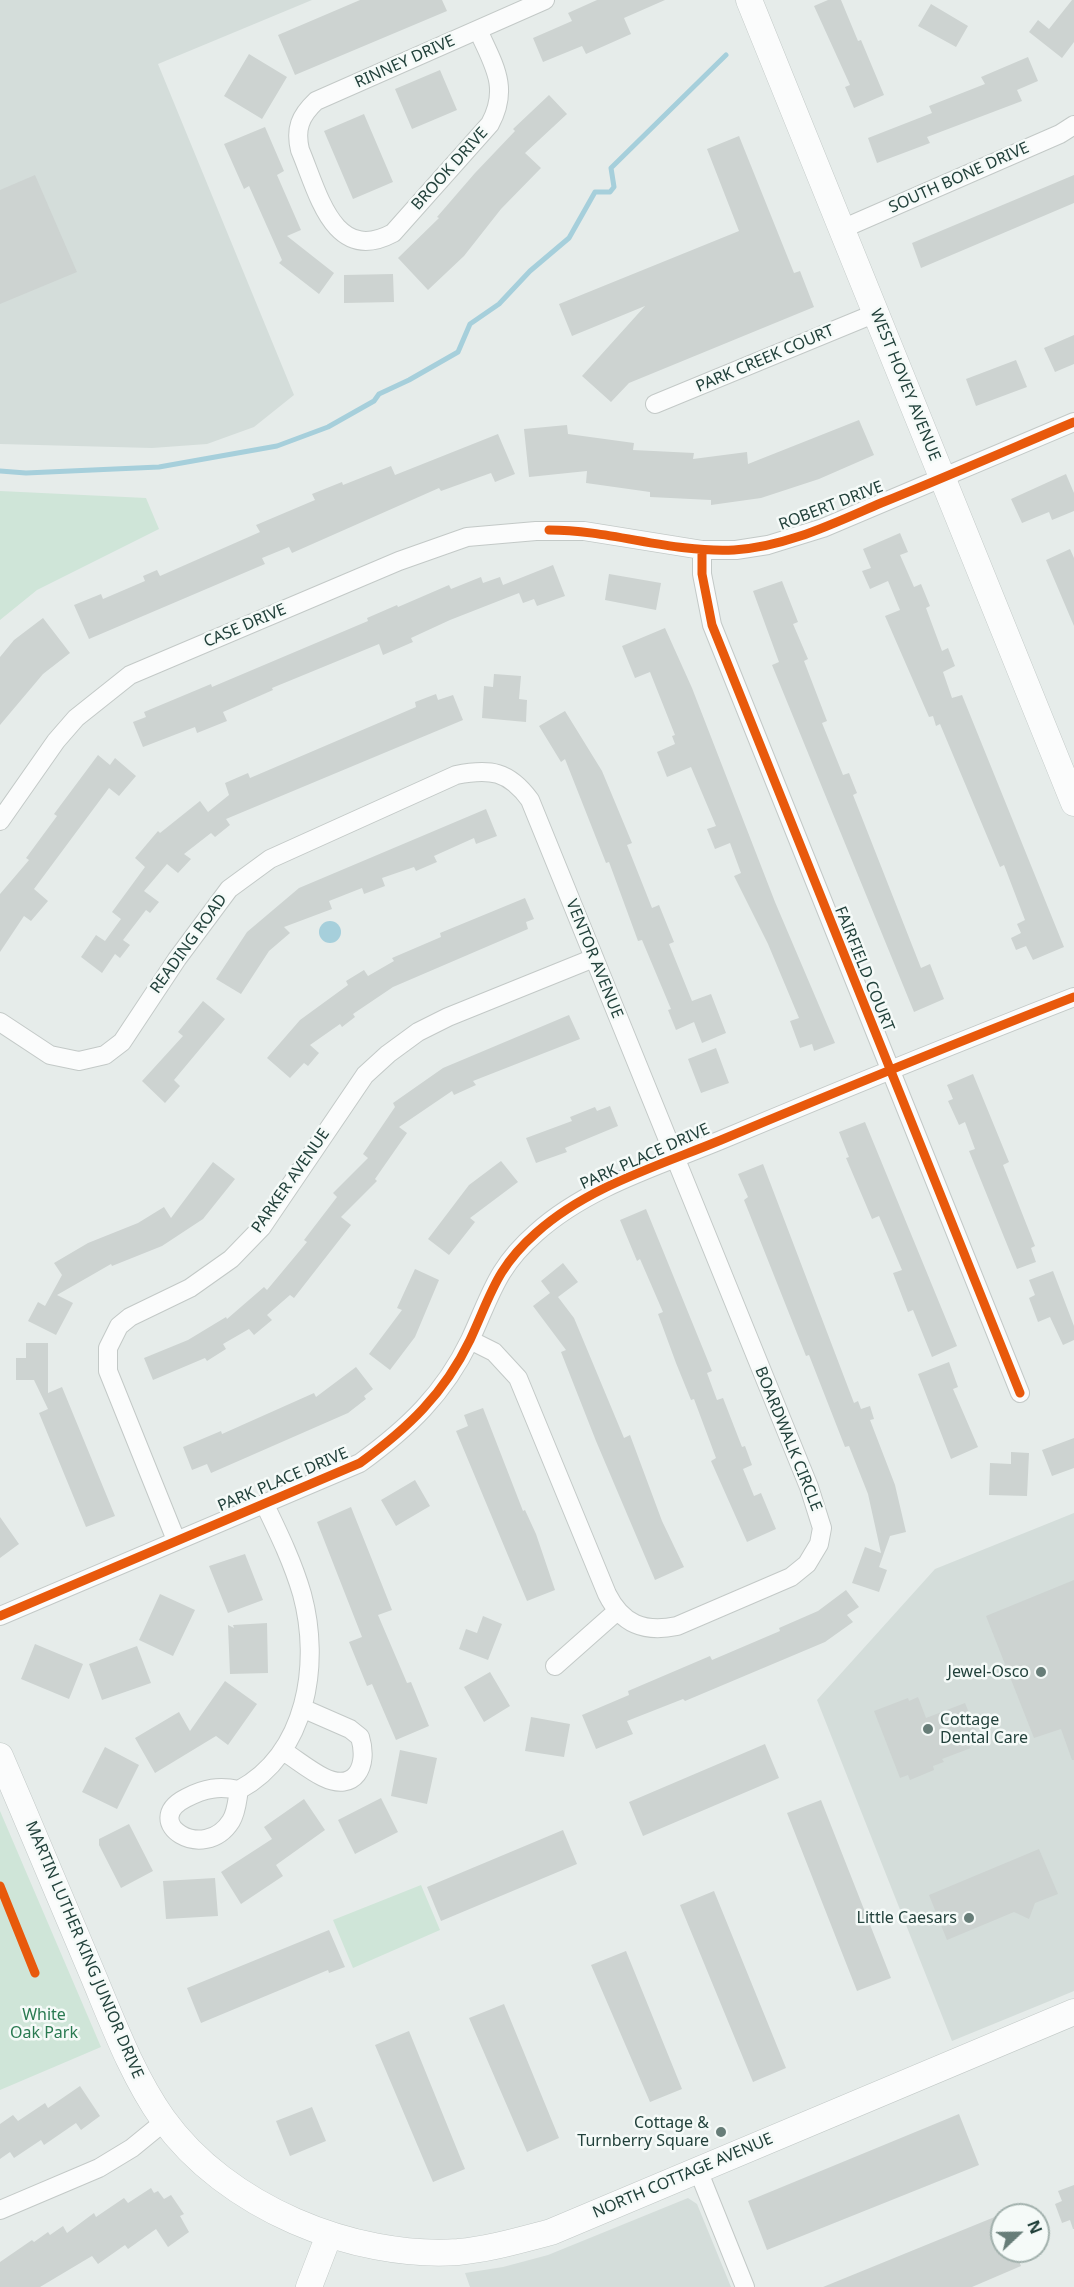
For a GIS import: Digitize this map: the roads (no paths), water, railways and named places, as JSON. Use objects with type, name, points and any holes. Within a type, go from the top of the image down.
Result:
[{"type":"main road","name":"WEST HOVEY AVENUE","points":[[749,0],[1074,803]]},
{"type":"main road","name":"MARTIN LUTHER KING JUNIOR DRIVE","points":[[0,1756],[129,2062],[165,2121],[202,2161],[251,2198],[306,2227],[329,2235]]},
{"type":"main road","name":"NORTH COTTAGE AVENUE","points":[[329,2235],[396,2251],[458,2252],[497,2246],[551,2232],[1074,2012]]},
{"type":"main road","points":[[309,2287],[329,2235]]},
{"type":"street","name":"RINNEY DRIVE","points":[[356,240],[343,234],[333,224],[300,150],[297,137],[299,123],[305,111],[316,101],[545,0]]},
{"type":"street","name":"BROOK DRIVE","points":[[356,240],[380,240],[393,233],[490,124],[501,95],[499,79],[478,30]]},
{"type":"street","name":"SOUTH BONE DRIVE","points":[[842,229],[1060,134],[1074,125]]},
{"type":"street","name":"PARK CREEK COURT","points":[[655,404],[876,313]]},
{"type":"street","name":"ROBERT DRIVE","points":[[549,530],[584,531],[702,550],[736,550],[794,538],[1074,422]]},
{"type":"street","name":"CASE DRIVE","points":[[0,821],[44,757],[76,718],[130,675],[440,546],[477,536],[549,530]]},
{"type":"street","name":"FAIRFIELD COURT","points":[[702,550],[702,574],[712,625],[1020,1393]]},
{"type":"street","name":"READING ROAD","points":[[0,1022],[50,1055],[79,1061],[105,1055],[122,1042],[177,959],[229,889],[270,859],[456,775],[473,771],[498,773]]},
{"type":"street","name":"VENTOR AVENUE","points":[[498,773],[509,777],[531,800],[676,1159]]},
{"type":"street","name":"PARKER AVENUE","points":[[176,1540],[108,1371],[108,1348],[118,1326],[130,1317],[190,1288],[231,1259],[262,1227],[365,1075],[388,1054],[418,1032],[448,1017],[594,958]]},
{"type":"street","name":"PARK PLACE DRIVE","points":[[0,1616],[360,1463],[400,1434],[435,1396],[470,1340],[488,1295],[505,1266],[534,1234],[562,1210],[608,1187],[889,1070],[1074,997]]},
{"type":"street","name":"BOARDWALK CIRCLE","points":[[616,1612],[632,1623],[649,1629],[677,1626],[791,1577],[807,1563],[814,1553],[822,1528],[809,1487],[676,1159]]},
{"type":"street","points":[[470,1340],[494,1352],[518,1378],[616,1612],[555,1666]]},
{"type":"street","points":[[239,1790],[267,1772],[283,1751],[302,1708],[311,1651],[304,1604],[287,1552],[265,1505]]},
{"type":"street","points":[[283,1751],[324,1778],[338,1781],[351,1779],[359,1774],[363,1761],[360,1737],[350,1729],[302,1708]]},
{"type":"street","points":[[0,2210],[99,2168],[132,2148],[165,2121]]},
{"type":"street","points":[[698,2170],[745,2287]]},
{"type":"water","points":[[330,921],[338,924],[341,932],[338,940],[330,943],[322,940],[319,932],[322,924]]},
{"type":"waterway","points":[[0,471],[26,473],[159,467],[277,446],[328,427],[374,401],[379,394],[458,352],[470,324],[499,304],[530,271],[569,238],[595,192],[610,192],[614,187],[611,168],[726,55]]},
{"type":"place","name":"Jewel-Osco","points":[[1041,1672]]},
{"type":"place","name":"Cottage Dental Care","points":[[928,1729]]},
{"type":"place","name":"Little Caesars","points":[[969,1918]]},
{"type":"place","name":"Cottage & Turnberry Square","points":[[721,2132]]},
{"type":"park label","name":"White Oak Park","points":[[44,2024]]}]
